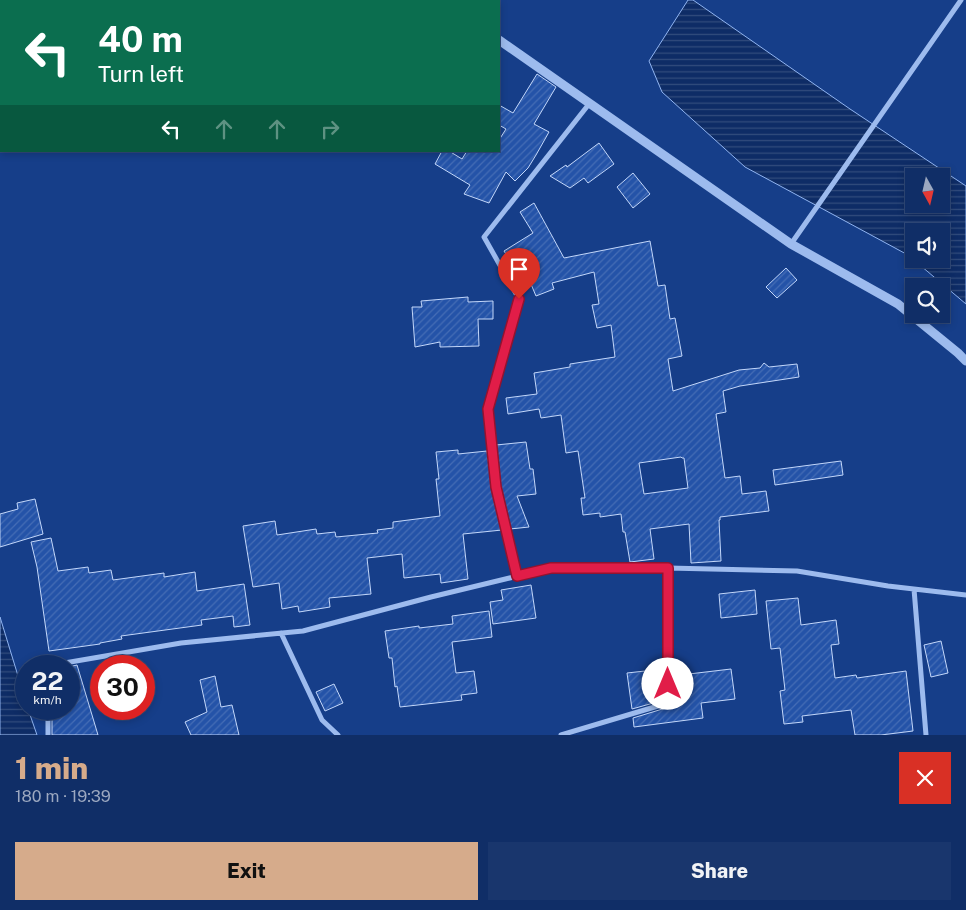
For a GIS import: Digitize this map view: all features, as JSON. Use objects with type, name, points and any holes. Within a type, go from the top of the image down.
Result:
[{"type":"street","points":[[791,244],[961,0]]},
{"type":"street","points":[[500,41],[791,244],[898,304],[966,361]]},
{"type":"street","points":[[517,576],[496,487],[488,409],[519,299],[484,237],[589,104]]},
{"type":"street","points":[[80,660],[181,643],[303,631],[551,568],[797,571],[966,595]]},
{"type":"street","points":[[561,735],[668,703],[668,568]]},
{"type":"street","points":[[914,589],[926,735]]},
{"type":"street","points":[[281,633],[322,720],[338,735]]},
{"type":"street","points":[[48,720],[48,735]]},
{"type":"water","points":[[688,0],[693,0],[939,168],[905,168],[905,213],[950,213],[950,175],[966,186],[966,304],[950,290],[950,278],[935,278],[923,268],[950,268],[950,223],[905,223],[905,253],[745,167],[662,92],[649,61]]},
{"type":"water","points":[[0,617],[15,666],[15,720],[32,720],[37,735],[0,735]]},
{"type":"building","points":[[537,74],[556,87],[534,124],[549,132],[528,168],[515,181],[506,172],[489,203],[464,194],[470,185],[435,164],[441,152],[451,152],[462,159],[466,152],[500,152],[500,138],[506,129],[500,126],[500,106],[513,113]]},
{"type":"building","points":[[599,143],[614,164],[588,183],[584,178],[570,188],[550,176],[566,165],[567,167]]},
{"type":"building","points":[[633,173],[650,194],[633,208],[617,187]]},
{"type":"building","points":[[534,203],[564,258],[650,241],[658,286],[665,285],[670,319],[675,318],[682,356],[668,359],[673,391],[739,370],[760,368],[764,363],[769,367],[797,364],[799,377],[740,386],[723,391],[726,412],[716,414],[725,478],[740,476],[742,494],[766,491],[769,511],[720,517],[721,561],[691,563],[689,524],[650,529],[654,559],[630,562],[621,514],[600,517],[600,513],[583,515],[581,498],[585,498],[578,451],[566,453],[561,415],[541,418],[539,409],[508,414],[506,398],[537,394],[534,373],[570,367],[570,364],[615,357],[611,325],[597,328],[592,305],[599,304],[594,272],[552,283],[554,289],[536,296],[525,270],[518,274],[504,251],[533,233],[520,212]],"holes":[[[684,458],[688,488],[644,494],[639,463]]]},
{"type":"building","points":[[786,268],[797,280],[777,298],[766,287]]},
{"type":"building","points":[[468,297],[468,302],[493,301],[493,319],[478,319],[479,346],[440,347],[440,342],[415,347],[412,307],[422,307],[421,301]]},
{"type":"building","points":[[526,442],[530,469],[533,469],[536,494],[517,496],[529,527],[510,529],[500,486],[496,445]]},
{"type":"building","points":[[458,450],[458,454],[487,451],[492,488],[502,530],[463,534],[468,579],[441,583],[440,574],[404,578],[402,554],[367,558],[371,594],[329,598],[330,607],[299,612],[298,606],[282,609],[279,583],[253,587],[243,526],[275,521],[277,535],[316,529],[317,534],[335,532],[336,537],[378,533],[377,530],[393,528],[393,522],[440,516],[436,479],[439,479],[436,452]]},
{"type":"building","points":[[841,461],[843,475],[775,485],[773,470]]},
{"type":"building","points":[[35,499],[43,534],[0,547],[0,514],[18,509],[17,503]]},
{"type":"building","points":[[51,538],[58,571],[88,567],[89,573],[111,570],[113,580],[164,573],[164,577],[195,572],[197,591],[244,584],[250,625],[234,627],[233,616],[201,620],[202,625],[121,636],[122,639],[100,644],[49,651],[37,567],[31,542]]},
{"type":"building","points":[[531,585],[536,618],[493,624],[490,602],[503,600],[501,590]]},
{"type":"building","points":[[755,590],[757,614],[721,618],[719,594]]},
{"type":"building","points":[[798,598],[801,625],[836,620],[839,644],[831,645],[835,678],[856,675],[857,678],[906,671],[913,731],[881,735],[855,735],[851,710],[802,716],[803,722],[784,724],[780,691],[785,690],[780,648],[771,649],[766,601]]},
{"type":"building","points":[[489,611],[492,637],[452,642],[456,673],[474,671],[477,693],[461,695],[462,700],[400,707],[397,686],[395,687],[392,658],[389,658],[385,631],[453,624],[452,616]]},
{"type":"building","points":[[941,641],[948,673],[931,677],[924,645]]},
{"type":"building","points":[[731,669],[735,699],[701,703],[703,718],[634,727],[633,718],[672,705],[672,676]]},
{"type":"building","points":[[645,671],[646,680],[664,677],[664,700],[632,709],[627,673]]},
{"type":"building","points":[[80,675],[90,708],[90,720],[94,720],[98,735],[52,735],[52,720],[80,720]]},
{"type":"building","points":[[215,676],[221,707],[232,705],[239,735],[191,735],[185,722],[207,712],[200,680]]},
{"type":"building","points":[[334,684],[343,703],[325,711],[316,692]]},
{"type":"route","points":[[519,299],[488,409],[496,487],[517,576],[551,568],[668,568],[668,684]]}]
